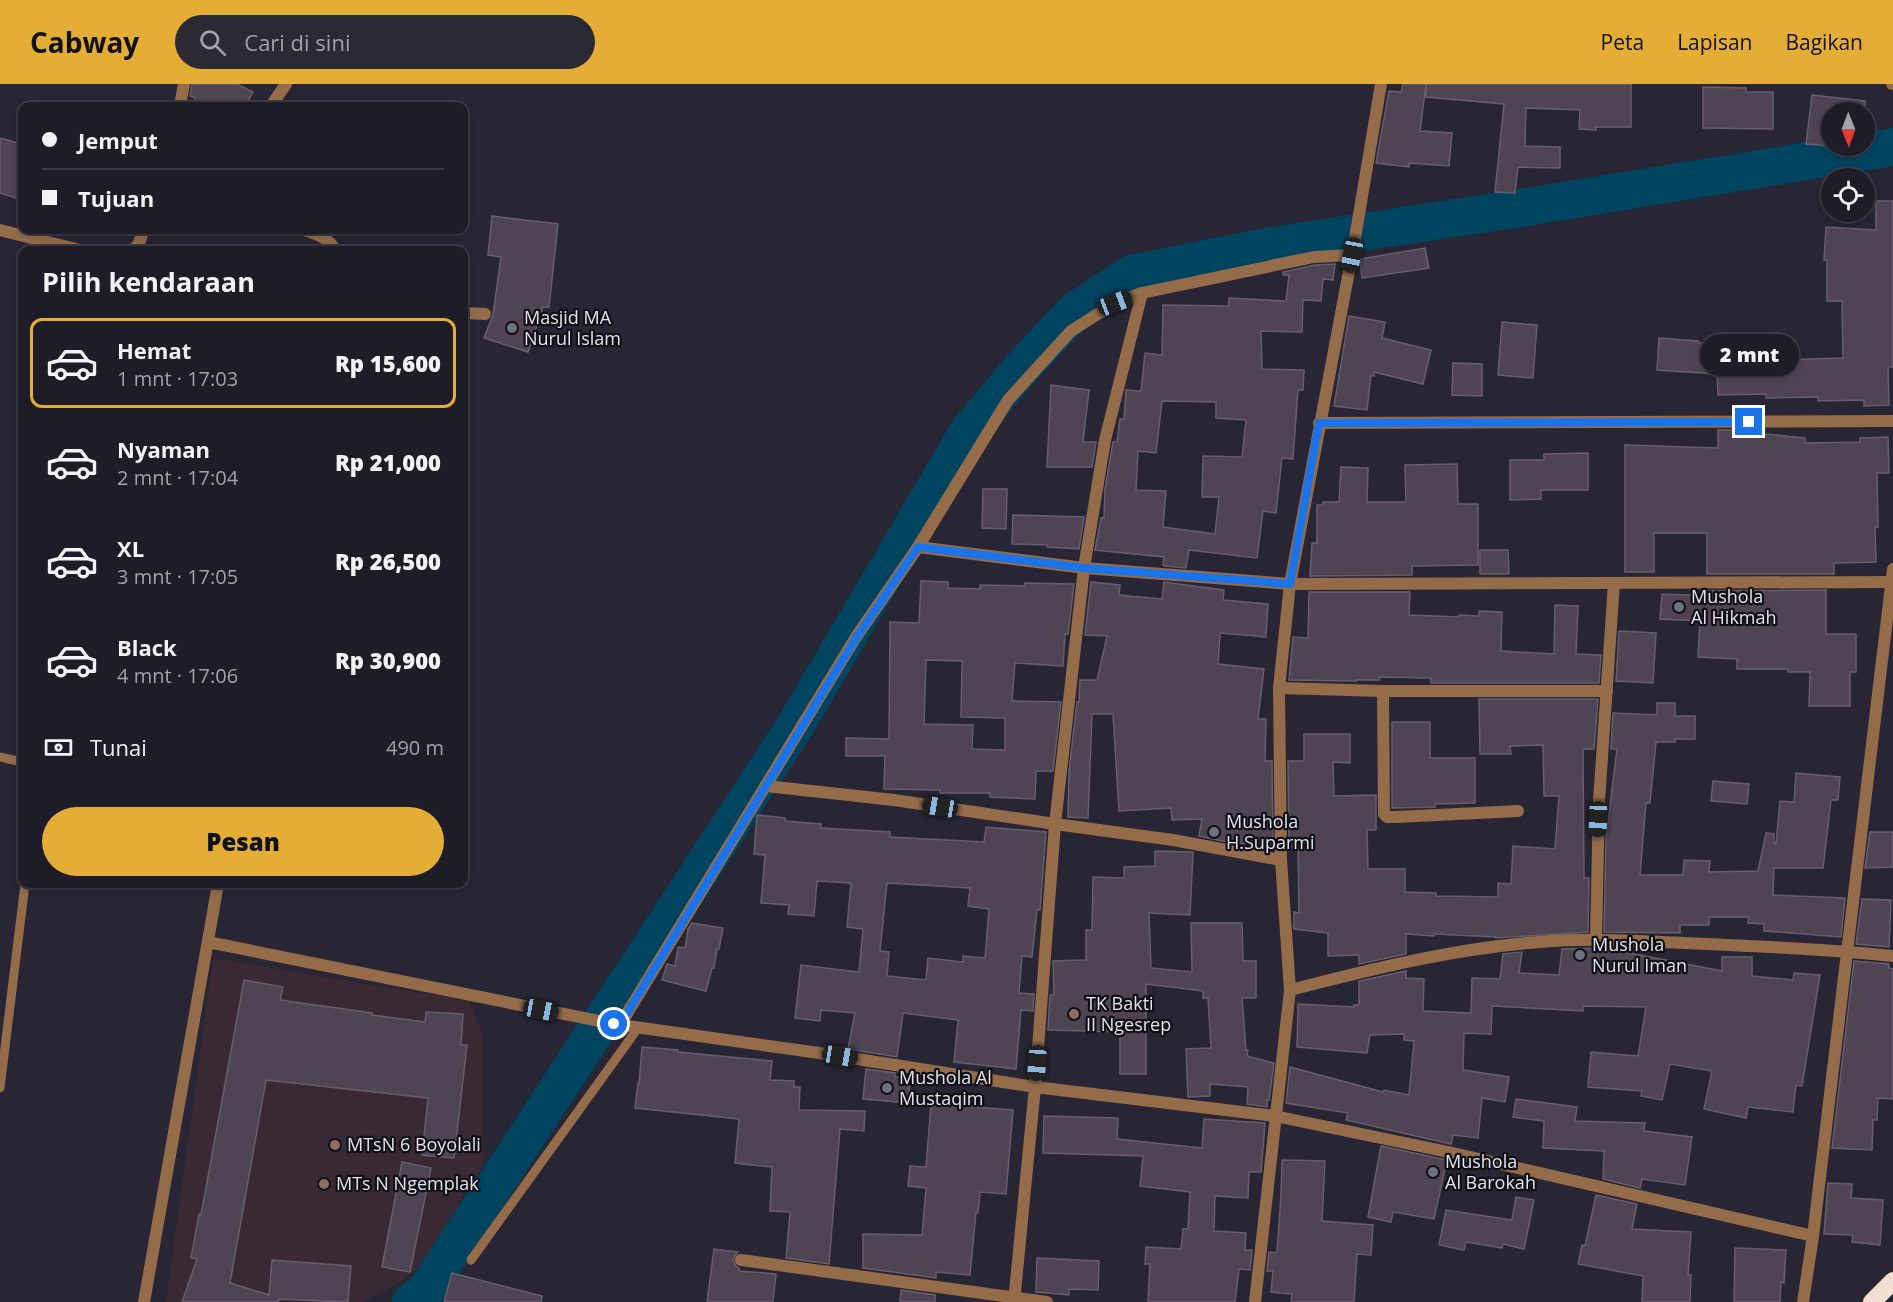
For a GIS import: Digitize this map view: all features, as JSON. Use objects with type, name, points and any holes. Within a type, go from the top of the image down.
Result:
[{"type":"highway","points":[[1872,1302],[1893,1281]]},
{"type":"street","points":[[181,102],[184,84]]},
{"type":"street","points":[[275,102],[286,84]]},
{"type":"street","points":[[1255,1302],[1290,990],[1281,860],[1279,688],[1290,584],[1353,252],[1381,84]]},
{"type":"street","points":[[0,230],[64,246]]},
{"type":"street","points":[[318,234],[331,242],[333,246]]},
{"type":"street","points":[[617,1025],[856,638],[918,547],[1008,400],[1071,331],[1115,303],[1142,293],[1314,257],[1353,252]]},
{"type":"street","points":[[1015,1300],[1035,1087],[1055,824],[1084,568],[1105,440],[1142,293]]},
{"type":"street","points":[[468,313],[485,314]]},
{"type":"street","points":[[1319,423],[1893,421]]},
{"type":"street","points":[[918,547],[1084,568],[1290,584],[1892,584],[1813,1236],[1803,1302]]},
{"type":"street","points":[[1596,939],[1599,801],[1614,583]]},
{"type":"street","points":[[1279,688],[1383,691],[1607,691]]},
{"type":"street","points":[[1383,691],[1384,814],[1396,817],[1518,811]]},
{"type":"street","points":[[766,786],[894,800],[1173,840],[1281,860]]},
{"type":"street","points":[[144,1302],[217,888]]},
{"type":"street","points":[[1290,990],[1466,951],[1539,942],[1596,939],[1848,951],[1893,956]]},
{"type":"street","points":[[208,942],[617,1025],[819,1053],[1035,1087],[1275,1116],[1453,1153],[1813,1236]]},
{"type":"street","points":[[741,1260],[1015,1300],[1047,1302]]},
{"type":"lane","points":[[0,757],[18,761]]},
{"type":"lane","points":[[0,1088],[25,888]]},
{"type":"lane","points":[[471,1260],[638,1028]]},
{"type":"shaded area","name":"MTsN 6 Boyolali","points":[[213,958],[469,1001],[483,1035],[483,1167],[462,1197],[439,1250],[400,1283],[363,1302],[166,1302]]},
{"type":"building","points":[[192,84],[237,84],[253,92],[247,102],[194,102],[195,98],[190,96]]},
{"type":"building","points":[[1403,84],[1426,84],[1420,131],[1452,133],[1449,166],[1409,163],[1409,167],[1376,163],[1389,91],[1401,92]]},
{"type":"building","points":[[1426,84],[1631,84],[1631,127],[1579,129],[1580,110],[1526,108],[1525,146],[1560,147],[1560,168],[1518,167],[1515,193],[1495,192],[1504,104],[1426,97]]},
{"type":"building","points":[[1703,87],[1746,88],[1746,92],[1773,92],[1773,129],[1703,128]]},
{"type":"building","points":[[1812,95],[1865,101],[1821,102],[1821,145],[1806,144]]},
{"type":"building","points":[[0,138],[18,143],[18,199],[0,193]]},
{"type":"building","points":[[1876,201],[1893,201],[1893,367],[1888,367],[1889,405],[1864,406],[1864,400],[1818,401],[1818,397],[1766,398],[1766,394],[1718,395],[1717,374],[1657,370],[1659,338],[1698,341],[1698,343],[1740,342],[1740,361],[1843,358],[1842,301],[1827,301],[1827,260],[1824,260],[1826,227],[1876,230]]},
{"type":"building","points":[[492,216],[558,224],[549,307],[543,307],[528,352],[484,338],[493,315],[501,257],[488,255]]},
{"type":"building","points":[[1425,248],[1429,268],[1362,278],[1360,259]]},
{"type":"building","points":[[1335,264],[1333,280],[1323,279],[1321,301],[1303,300],[1302,332],[1261,331],[1262,369],[1304,370],[1303,390],[1298,390],[1293,459],[1282,458],[1276,513],[1263,511],[1257,558],[1189,550],[1186,568],[1163,565],[1164,557],[1095,550],[1101,518],[1104,518],[1105,489],[1113,442],[1117,442],[1120,419],[1124,419],[1126,390],[1141,391],[1145,353],[1162,355],[1163,305],[1229,306],[1229,298],[1286,301],[1289,275],[1283,275],[1283,272],[1315,265]],"holes":[[[1162,401],[1216,402],[1216,418],[1246,420],[1242,457],[1203,456],[1202,497],[1219,497],[1215,534],[1163,527],[1166,491],[1136,490],[1138,451],[1156,453]]]},
{"type":"building","points":[[1349,316],[1385,322],[1382,338],[1431,350],[1423,384],[1374,372],[1374,376],[1371,375],[1367,410],[1334,406]]},
{"type":"building","points":[[1502,322],[1537,325],[1533,378],[1498,375]]},
{"type":"building","points":[[1453,363],[1482,364],[1482,396],[1452,395]]},
{"type":"building","points":[[1051,385],[1089,390],[1083,442],[1096,442],[1092,467],[1047,467]]},
{"type":"building","points":[[1718,430],[1755,430],[1755,433],[1805,438],[1805,443],[1860,442],[1860,438],[1888,437],[1889,473],[1877,473],[1876,562],[1834,563],[1834,574],[1707,574],[1707,533],[1654,533],[1654,572],[1625,572],[1625,445],[1718,448]]},
{"type":"building","points":[[1588,453],[1588,490],[1541,490],[1541,499],[1510,500],[1510,460],[1544,460],[1544,454]]},
{"type":"building","points":[[1457,464],[1458,504],[1478,504],[1478,565],[1412,566],[1412,575],[1310,576],[1312,543],[1317,543],[1317,505],[1323,505],[1323,502],[1339,502],[1341,467],[1368,468],[1367,502],[1406,502],[1405,465]]},
{"type":"building","points":[[983,489],[1007,489],[1006,529],[982,528]]},
{"type":"building","points":[[1013,515],[1084,517],[1079,549],[1012,544]]},
{"type":"building","points":[[1480,550],[1508,550],[1509,574],[1480,574]]},
{"type":"building","points":[[921,581],[948,582],[948,588],[980,589],[980,585],[1074,584],[1068,634],[1065,634],[1063,666],[1015,663],[1012,701],[1061,702],[1053,771],[1036,771],[1035,799],[990,797],[990,793],[940,793],[940,790],[884,789],[885,756],[846,756],[846,738],[889,739],[890,622],[919,623]],"holes":[[[926,660],[962,661],[961,717],[1005,718],[1005,750],[972,749],[973,725],[924,724]]]},
{"type":"building","points":[[1091,582],[1120,585],[1119,595],[1162,599],[1164,582],[1224,590],[1223,600],[1268,604],[1266,637],[1220,633],[1218,664],[1264,669],[1258,719],[1266,719],[1265,761],[1272,761],[1273,845],[1232,843],[1199,836],[1202,819],[1172,820],[1171,808],[1119,811],[1113,714],[1092,714],[1088,818],[1068,817],[1069,771],[1080,680],[1097,680],[1107,636],[1085,635]]},
{"type":"building","points":[[1826,590],[1826,634],[1856,634],[1856,672],[1850,672],[1850,706],[1809,706],[1810,672],[1788,672],[1788,669],[1737,669],[1737,659],[1698,657],[1700,621],[1660,619],[1662,594],[1707,596],[1707,591]]},
{"type":"building","points":[[1309,592],[1410,592],[1409,615],[1459,617],[1459,615],[1479,616],[1479,611],[1502,612],[1501,651],[1554,654],[1555,605],[1578,606],[1576,654],[1601,655],[1599,683],[1431,683],[1431,678],[1379,677],[1379,680],[1356,681],[1289,680],[1293,637],[1308,638]]},
{"type":"building","points":[[1619,631],[1656,633],[1653,683],[1616,681]]},
{"type":"building","points":[[1479,699],[1598,699],[1594,749],[1583,749],[1584,878],[1589,878],[1588,932],[1496,938],[1406,934],[1406,954],[1359,964],[1359,955],[1328,956],[1328,933],[1294,929],[1294,912],[1299,913],[1298,847],[1289,847],[1288,761],[1304,761],[1304,734],[1350,734],[1350,763],[1333,762],[1334,796],[1376,795],[1376,830],[1367,830],[1368,869],[1405,869],[1405,892],[1436,893],[1436,896],[1498,897],[1498,883],[1511,884],[1513,846],[1555,849],[1559,796],[1544,796],[1543,745],[1510,746],[1511,754],[1480,754]]},
{"type":"building","points":[[1657,703],[1675,703],[1675,716],[1695,716],[1695,739],[1656,742],[1650,803],[1646,803],[1640,875],[1683,875],[1684,860],[1710,861],[1709,872],[1758,871],[1766,833],[1774,834],[1776,844],[1780,801],[1794,802],[1796,773],[1840,777],[1838,800],[1831,800],[1823,868],[1774,868],[1773,895],[1845,898],[1841,937],[1764,931],[1764,924],[1748,923],[1749,917],[1709,917],[1709,925],[1680,925],[1680,933],[1604,932],[1606,838],[1617,749],[1611,749],[1613,713],[1657,715]]},
{"type":"building","points":[[1392,722],[1430,722],[1430,758],[1475,758],[1475,803],[1392,808]]},
{"type":"building","points":[[1713,781],[1749,784],[1747,804],[1711,801]]},
{"type":"building","points":[[757,815],[785,818],[785,821],[821,824],[821,828],[890,832],[890,837],[984,842],[986,827],[1046,832],[1040,910],[1037,910],[1032,957],[1022,956],[1019,993],[1034,994],[1033,1011],[1021,1010],[1016,1069],[954,1062],[958,1020],[903,1013],[897,1057],[848,1049],[855,1013],[821,1010],[820,1021],[795,1018],[801,965],[859,972],[863,929],[847,927],[851,883],[817,881],[814,916],[788,914],[789,905],[761,903],[765,855],[754,854]],"holes":[[[887,883],[970,888],[968,906],[989,909],[985,958],[963,956],[963,962],[928,958],[926,980],[887,976],[889,952],[880,951]]]},
{"type":"building","points":[[1870,832],[1893,832],[1893,867],[1865,868]]},
{"type":"building","points":[[1155,851],[1193,852],[1190,915],[1149,913],[1151,968],[1192,972],[1191,923],[1242,923],[1243,961],[1256,961],[1256,998],[1242,998],[1246,1050],[1248,1050],[1247,1056],[1274,1063],[1267,1107],[1247,1104],[1248,1087],[1210,1084],[1210,1096],[1188,1097],[1186,1049],[1211,1048],[1208,998],[1203,998],[1203,991],[1146,984],[1146,1074],[1120,1074],[1120,1032],[1048,1030],[1050,995],[1054,995],[1053,961],[1086,960],[1086,930],[1092,930],[1093,877],[1124,878],[1124,867],[1155,866]]},
{"type":"building","points":[[1862,899],[1891,900],[1889,947],[1856,944]]},
{"type":"building","points":[[692,923],[723,928],[706,991],[662,980],[667,964],[675,966],[678,947],[685,948],[688,929]]},
{"type":"building","points":[[1603,948],[1722,971],[1722,957],[1752,957],[1752,976],[1793,980],[1794,973],[1820,975],[1802,1086],[1796,1085],[1793,1112],[1748,1107],[1746,1118],[1704,1109],[1712,1071],[1670,1064],[1662,1100],[1641,1096],[1642,1091],[1588,1087],[1591,1052],[1638,1056],[1646,1007],[1583,1006],[1583,1011],[1492,1006],[1491,1034],[1464,1033],[1463,1070],[1509,1077],[1505,1102],[1482,1098],[1478,1138],[1453,1135],[1451,1144],[1346,1120],[1348,1113],[1286,1103],[1290,1067],[1383,1092],[1384,1090],[1409,1095],[1414,1041],[1404,1040],[1404,1034],[1370,1035],[1367,1053],[1297,1047],[1298,1004],[1354,1007],[1354,1005],[1359,1005],[1359,981],[1406,971],[1406,978],[1424,979],[1423,1011],[1471,1013],[1472,978],[1500,979],[1503,954],[1522,952],[1519,973],[1559,975],[1562,949]]},
{"type":"building","points":[[1854,961],[1889,964],[1889,968],[1893,969],[1893,1099],[1878,1098],[1877,1120],[1873,1120],[1872,1150],[1832,1148]]},
{"type":"building","points":[[244,980],[283,987],[280,1000],[372,1013],[372,1015],[425,1022],[426,1012],[463,1014],[461,1045],[467,1045],[454,1158],[422,1155],[428,1098],[266,1080],[230,1283],[269,1295],[272,1260],[351,1266],[348,1302],[279,1299],[278,1302],[182,1302],[197,1259],[191,1258]]},
{"type":"building","points":[[642,1047],[772,1061],[770,1080],[794,1081],[794,1087],[800,1087],[799,1110],[865,1111],[864,1131],[840,1129],[829,1264],[786,1258],[790,1212],[770,1211],[772,1167],[735,1163],[739,1119],[635,1108]]},
{"type":"building","name":"Mushola Al Mustaqim","points":[[866,1069],[895,1073],[895,1077],[910,1078],[908,1103],[863,1099]]},
{"type":"building","points":[[1516,1099],[1577,1107],[1575,1121],[1645,1123],[1644,1131],[1692,1137],[1685,1185],[1642,1179],[1640,1188],[1603,1179],[1604,1151],[1543,1148],[1544,1121],[1513,1117]]},
{"type":"building","points":[[931,1104],[1013,1110],[1006,1194],[980,1192],[970,1275],[936,1272],[936,1278],[863,1268],[863,1234],[922,1235],[926,1188],[908,1186],[910,1166],[926,1167]]},
{"type":"building","points":[[1044,1116],[1118,1118],[1117,1139],[1202,1148],[1204,1119],[1265,1123],[1261,1172],[1249,1172],[1248,1198],[1215,1196],[1214,1231],[1246,1233],[1245,1250],[1252,1250],[1250,1270],[1239,1269],[1235,1302],[1148,1302],[1150,1264],[1145,1264],[1146,1247],[1181,1249],[1183,1229],[1188,1229],[1190,1192],[1140,1186],[1143,1156],[1043,1153]]},
{"type":"building","points":[[1381,1146],[1447,1160],[1434,1219],[1393,1212],[1391,1222],[1368,1217]]},
{"type":"building","points":[[1282,1160],[1325,1161],[1322,1221],[1373,1225],[1371,1255],[1357,1254],[1354,1302],[1291,1302],[1292,1294],[1271,1292],[1273,1271],[1267,1271],[1269,1252],[1277,1253]]},
{"type":"building","points":[[402,1162],[431,1168],[410,1272],[382,1267]]},
{"type":"building","points":[[1828,1183],[1852,1184],[1851,1198],[1883,1200],[1880,1245],[1852,1242],[1853,1235],[1824,1234]]},
{"type":"building","points":[[1596,1195],[1637,1204],[1632,1229],[1691,1232],[1688,1275],[1691,1275],[1690,1302],[1642,1302],[1643,1276],[1578,1264],[1582,1245],[1585,1246]]},
{"type":"building","points":[[1516,1197],[1534,1200],[1524,1249],[1503,1244],[1502,1248],[1466,1242],[1464,1250],[1439,1245],[1446,1210],[1512,1220]]},
{"type":"building","points":[[1735,1248],[1786,1250],[1780,1302],[1734,1302]]},
{"type":"building","points":[[714,1249],[738,1252],[733,1259],[739,1271],[776,1274],[773,1302],[707,1302]]},
{"type":"building","points":[[1037,1258],[1099,1261],[1098,1290],[1069,1289],[1069,1295],[1036,1292]]},
{"type":"building","points":[[452,1273],[542,1296],[541,1302],[444,1302]]},
{"type":"building","points":[[901,1290],[935,1295],[935,1302],[900,1302]]},
{"type":"waterway","points":[[411,1302],[425,1292],[795,726],[968,432],[1019,371],[1075,311],[1131,274],[1271,246],[1893,147]]},
{"type":"place","name":"Masjid MA Nurul Islam","points":[[512,328]]},
{"type":"place","name":"Mushola Al Hikmah","points":[[1679,607]]},
{"type":"place","name":"Mushola H.Suparmi","points":[[1214,832]]},
{"type":"place","name":"Mushola Nurul Iman","points":[[1580,955]]},
{"type":"place","name":"TK Bakti II Ngesrep","points":[[1074,1014]]},
{"type":"place","name":"Mushola Al Mustaqim","points":[[887,1088]]},
{"type":"place","name":"MTsN 6 Boyolali","points":[[335,1145]]},
{"type":"place","name":"Mushola Al Barokah","points":[[1433,1172]]},
{"type":"place","name":"MTs N Ngemplak","points":[[324,1184]]},
{"type":"route","points":[[614,1024],[620,1025],[856,638],[918,547],[1084,568],[1290,584],[1319,423],[1749,422]]}]
